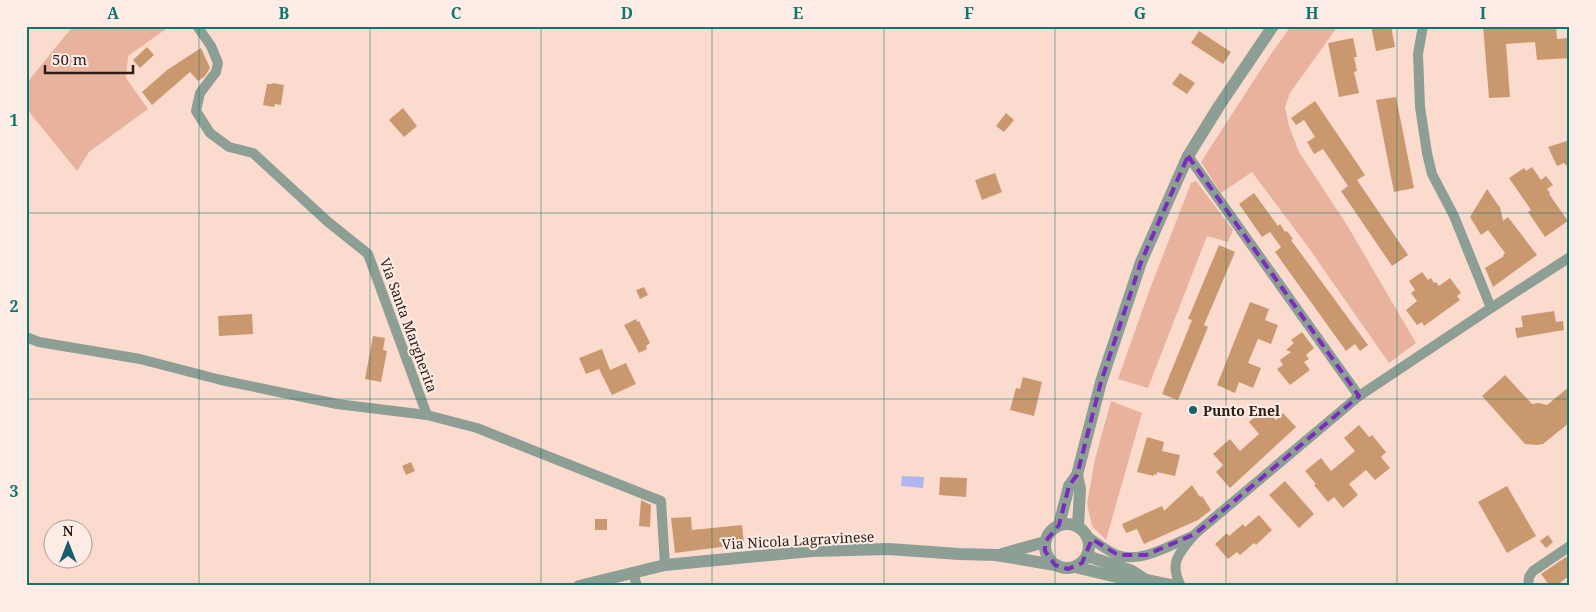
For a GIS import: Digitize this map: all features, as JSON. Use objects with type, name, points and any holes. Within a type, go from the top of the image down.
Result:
[{"type":"street","name":"Via Santa Margherita","points":[[197,26],[211,46],[218,63],[216,72],[200,94],[196,111],[210,133],[230,147],[252,153],[368,254],[427,415],[477,428],[661,501],[665,565]]},
{"type":"street","points":[[1059,526],[1069,486],[1077,475],[1100,382],[1142,262],[1188,156],[1273,26]]},
{"type":"street","points":[[1423,26],[1418,54],[1420,108],[1432,174],[1454,216],[1491,308]]},
{"type":"street","points":[[1188,156],[1359,396]]},
{"type":"street","points":[[1181,586],[1175,569],[1176,558],[1195,534],[1359,396],[1570,258]]},
{"type":"street","points":[[26,337],[39,342],[140,359],[221,380],[337,404],[427,415]]},
{"type":"street","points":[[1077,475],[1080,489],[1082,532],[1088,540],[1089,548],[1087,556],[1082,563],[1068,569],[1061,568],[1048,559],[1045,551],[1045,542],[1048,535],[1052,529],[1059,526],[1069,524],[1082,532],[1118,555],[1128,557],[1146,555],[1195,534]]},
{"type":"street","name":"Via Nicola Lagravinese","points":[[996,556],[1045,542]]},
{"type":"street","points":[[1528,586],[1529,577],[1533,571],[1570,546]]},
{"type":"street","name":"Via Nicola Lagravinese","points":[[579,586],[665,565],[812,551],[889,550],[996,556],[1055,565]]},
{"type":"street","points":[[1087,556],[1132,571],[1146,580]]},
{"type":"street","points":[[1075,567],[1129,580],[1146,580],[1175,586]]},
{"type":"street","points":[[633,572],[637,586]]},
{"type":"highlighted area","points":[[1188,156],[1359,396],[1195,534],[1146,555],[1118,555],[1092,539],[1082,563],[1068,569],[1055,565],[1045,551],[1045,542],[1059,525],[1069,486],[1077,475],[1101,382],[1141,262]]},
{"type":"shaded area","points":[[73,26],[170,26],[128,56],[126,78],[148,109],[89,152],[77,171],[26,108],[26,84]]},
{"type":"shaded area","points":[[1291,26],[1338,26],[1290,93],[1285,107],[1289,126],[1299,152],[1347,225],[1416,343],[1389,363],[1308,247],[1252,172],[1221,193],[1201,162]]},
{"type":"shaded area","points":[[1196,181],[1233,230],[1228,242],[1207,236],[1148,388],[1118,379],[1148,294],[1191,183]]},
{"type":"shaded area","points":[[1111,401],[1142,413],[1106,540],[1092,526],[1087,504],[1095,459]]},
{"type":"water","points":[[902,476],[924,477],[923,488],[901,486]]},
{"type":"building","points":[[1371,26],[1391,26],[1395,47],[1376,51]]},
{"type":"building","points":[[1483,26],[1556,26],[1557,39],[1570,38],[1570,58],[1537,60],[1535,42],[1506,44],[1510,97],[1489,98]]},
{"type":"building","points":[[1199,31],[1231,52],[1223,64],[1191,43]]},
{"type":"building","points":[[1353,38],[1357,57],[1354,57],[1357,71],[1354,72],[1359,93],[1339,97],[1328,43]]},
{"type":"building","points":[[147,47],[154,55],[140,68],[133,60]]},
{"type":"building","points":[[201,48],[210,68],[205,76],[198,81],[190,72],[152,105],[142,92],[167,70]]},
{"type":"building","points":[[1180,73],[1195,83],[1187,94],[1172,84]]},
{"type":"building","points":[[267,84],[284,85],[281,105],[275,104],[274,107],[263,105]]},
{"type":"building","points":[[1396,97],[1414,188],[1394,192],[1376,100]]},
{"type":"building","points":[[1315,101],[1365,175],[1357,180],[1408,255],[1392,266],[1341,191],[1348,186],[1323,149],[1314,154],[1307,142],[1315,137],[1304,120],[1296,125],[1291,118]]},
{"type":"building","points":[[403,108],[417,126],[404,137],[389,120]]},
{"type":"building","points":[[1006,113],[1014,120],[1004,132],[996,126]]},
{"type":"building","points":[[1570,140],[1570,169],[1564,163],[1557,166],[1548,147]]},
{"type":"building","points":[[1532,167],[1541,180],[1546,176],[1553,185],[1547,189],[1549,194],[1568,221],[1545,237],[1528,212],[1531,210],[1509,178],[1524,168],[1526,171]]},
{"type":"building","points":[[995,173],[1002,192],[982,200],[975,180]]},
{"type":"building","points":[[1487,189],[1500,207],[1503,221],[1508,217],[1537,255],[1493,287],[1485,268],[1504,256],[1505,253],[1488,230],[1481,235],[1470,217]]},
{"type":"building","points":[[1254,193],[1278,226],[1280,224],[1293,239],[1291,240],[1368,345],[1360,351],[1355,344],[1346,351],[1275,252],[1281,247],[1270,232],[1262,237],[1239,204]]},
{"type":"building","points":[[1219,245],[1235,252],[1204,325],[1208,327],[1178,400],[1162,394],[1192,320],[1188,319]]},
{"type":"building","points":[[1422,272],[1428,280],[1431,278],[1439,286],[1450,278],[1461,293],[1457,296],[1460,300],[1424,326],[1422,322],[1417,325],[1406,310],[1417,301],[1411,293],[1415,290],[1409,281]]},
{"type":"building","points":[[644,287],[648,295],[640,299],[636,290]]},
{"type":"building","points":[[1250,302],[1269,309],[1265,320],[1278,325],[1271,344],[1258,339],[1248,363],[1261,368],[1253,388],[1239,382],[1235,393],[1217,385]]},
{"type":"building","points":[[1554,311],[1556,322],[1563,321],[1564,330],[1517,338],[1515,328],[1523,327],[1521,316]]},
{"type":"building","points":[[252,314],[253,334],[219,336],[218,316]]},
{"type":"building","points":[[636,319],[637,322],[639,321],[650,343],[646,346],[647,349],[639,353],[624,325]]},
{"type":"building","points":[[1302,332],[1314,348],[1306,355],[1309,359],[1304,362],[1310,370],[1290,385],[1277,369],[1283,365],[1280,360],[1291,352],[1286,350],[1294,343],[1291,340]]},
{"type":"building","points":[[373,336],[385,338],[383,350],[387,351],[381,382],[365,379]]},
{"type":"building","points":[[602,349],[610,370],[626,363],[636,384],[612,395],[599,369],[586,374],[579,358]]},
{"type":"building","points":[[1505,375],[1532,404],[1547,405],[1570,386],[1570,422],[1543,444],[1525,444],[1482,396]]},
{"type":"building","points":[[1023,377],[1042,382],[1034,416],[1010,410],[1016,388],[1020,389]]},
{"type":"building","points":[[1265,408],[1276,420],[1283,413],[1296,427],[1230,488],[1216,472],[1223,465],[1213,454],[1230,439],[1240,451],[1259,434],[1249,422]]},
{"type":"building","points":[[1359,425],[1369,437],[1372,435],[1386,452],[1381,457],[1390,468],[1375,480],[1366,470],[1349,484],[1358,495],[1343,508],[1334,497],[1328,502],[1305,471],[1321,458],[1331,471],[1355,451],[1344,438]]},
{"type":"building","points":[[1147,437],[1164,442],[1162,451],[1180,455],[1175,476],[1157,472],[1157,475],[1154,474],[1154,476],[1137,472]]},
{"type":"building","points":[[411,462],[415,471],[406,475],[402,466]]},
{"type":"building","points":[[940,477],[967,478],[966,497],[939,495]]},
{"type":"building","points":[[1285,481],[1314,514],[1299,528],[1269,495]]},
{"type":"building","points":[[1192,485],[1211,510],[1198,520],[1144,544],[1137,529],[1126,533],[1122,524],[1162,506],[1164,511]]},
{"type":"building","points":[[1507,486],[1536,536],[1507,553],[1478,502]]},
{"type":"building","points":[[641,500],[651,505],[650,527],[639,526]]},
{"type":"building","points":[[1259,515],[1272,530],[1256,545],[1254,543],[1240,555],[1237,552],[1228,559],[1215,544],[1227,533],[1229,536],[1243,524],[1245,527]]},
{"type":"building","points":[[691,517],[692,530],[742,525],[744,544],[675,553],[671,518]]},
{"type":"building","points":[[595,519],[607,519],[607,530],[595,530]]},
{"type":"building","points":[[1548,535],[1553,542],[1546,548],[1540,541]]},
{"type":"building","points":[[1566,557],[1570,561],[1570,575],[1556,586],[1550,586],[1541,574]]},
{"type":"place","name":"Punto Enel","points":[[1193,410]]}]
